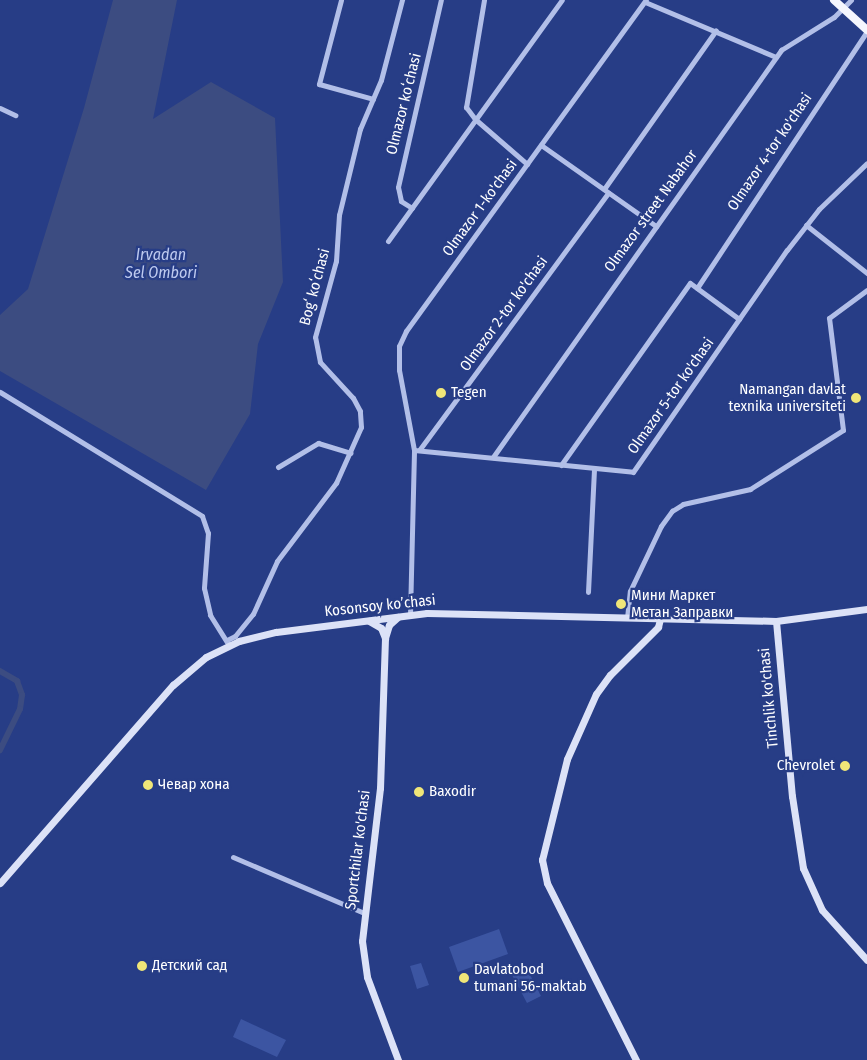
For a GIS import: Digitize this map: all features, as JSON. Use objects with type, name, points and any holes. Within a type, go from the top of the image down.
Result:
[{"type":"main road","points":[[834,0],[867,30]]},
{"type":"street","points":[[341,0],[319,84],[372,99]]},
{"type":"street","name":"Bogʻ koʻchasi","points":[[227,642],[235,636],[253,614],[277,561],[328,495],[350,453],[360,427],[360,411],[343,384],[320,362],[315,337],[339,244],[339,215],[344,190],[360,129],[381,80],[402,0]]},
{"type":"street","name":"Olmazor koʻchasi","points":[[412,208],[401,201],[398,187],[441,0]]},
{"type":"street","points":[[484,0],[465,104],[475,119],[527,164]]},
{"type":"street","points":[[388,241],[562,0]]},
{"type":"street","name":"Olmazor street Nabahor","points":[[493,457],[776,57],[843,8],[851,0]]},
{"type":"street","points":[[645,1],[776,57]]},
{"type":"street","name":"Olmazor 1-ko'chasi","points":[[410,615],[417,449],[399,370],[399,346],[406,331],[645,1]]},
{"type":"street","name":"Olmazor 2-tor ko'chasi","points":[[417,449],[606,191],[716,30]]},
{"type":"street","name":"Olmazor 4-tor ko'chasi","points":[[561,465],[690,283],[697,288],[867,30]]},
{"type":"street","points":[[0,108],[15,115]]},
{"type":"street","points":[[541,145],[656,226]]},
{"type":"street","name":"Olmazor 5-tor ko'chasi","points":[[417,449],[594,470],[632,472],[806,225],[867,163]]},
{"type":"street","points":[[806,225],[867,273]]},
{"type":"street","points":[[697,288],[739,319]]},
{"type":"street","points":[[627,618],[630,591],[661,526],[672,512],[683,504],[750,489],[843,430],[829,318],[867,290]]},
{"type":"street","points":[[0,392],[202,516],[208,533],[204,588],[210,615],[227,642]]},
{"type":"street","points":[[278,467],[318,443],[350,453]]},
{"type":"street","points":[[588,592],[594,470]]},
{"type":"street","name":"Kosonsoy ko’chasi","points":[[0,883],[159,698],[192,667],[227,642],[276,632],[410,615],[776,621],[867,609]]},
{"type":"street","points":[[385,638],[389,625],[398,617]]},
{"type":"street","points":[[636,1060],[547,883],[542,860],[567,759],[596,694],[606,679],[658,627],[660,619]]},
{"type":"street","points":[[366,620],[378,626],[385,638]]},
{"type":"street","name":"Tinchlik ko'chasi","points":[[776,621],[792,796],[803,868],[822,910],[867,960]]},
{"type":"street","name":"Sportchilar ko'chasi","points":[[385,638],[380,788],[362,940],[367,977],[398,1060]]},
{"type":"street","points":[[233,858],[364,913]]},
{"type":"shaded area","points":[[499,929],[508,954],[458,972],[449,947]]},
{"type":"shaded area","points":[[421,963],[429,985],[417,989],[410,966]]},
{"type":"shaded area","points":[[526,967],[541,996],[527,1003],[512,975]]},
{"type":"shaded area","points":[[241,1019],[286,1040],[277,1057],[233,1037]]},
{"type":"water","name":"Irvadan Sel Ombori","points":[[113,0],[177,0],[153,119],[211,82],[275,118],[283,282],[258,344],[250,414],[206,490],[0,371],[0,315],[28,289],[84,108]]},
{"type":"waterway","points":[[0,671],[17,681],[22,695],[20,709],[0,750]]},
{"type":"place","name":"Tegen","points":[[441,393]]},
{"type":"place","name":"Namangan davlat texnika universiteti","points":[[856,398]]},
{"type":"place","name":"Мини Маркет Метан Заправки","points":[[621,604]]},
{"type":"place","name":"Chevrolet","points":[[845,766]]},
{"type":"place","name":"Чевар хона","points":[[148,785]]},
{"type":"place","name":"Baxodir","points":[[419,792]]},
{"type":"place","name":"Детский сад","points":[[142,966]]},
{"type":"place","name":"Davlatobod tumani 56-maktab","points":[[464,978]]}]
